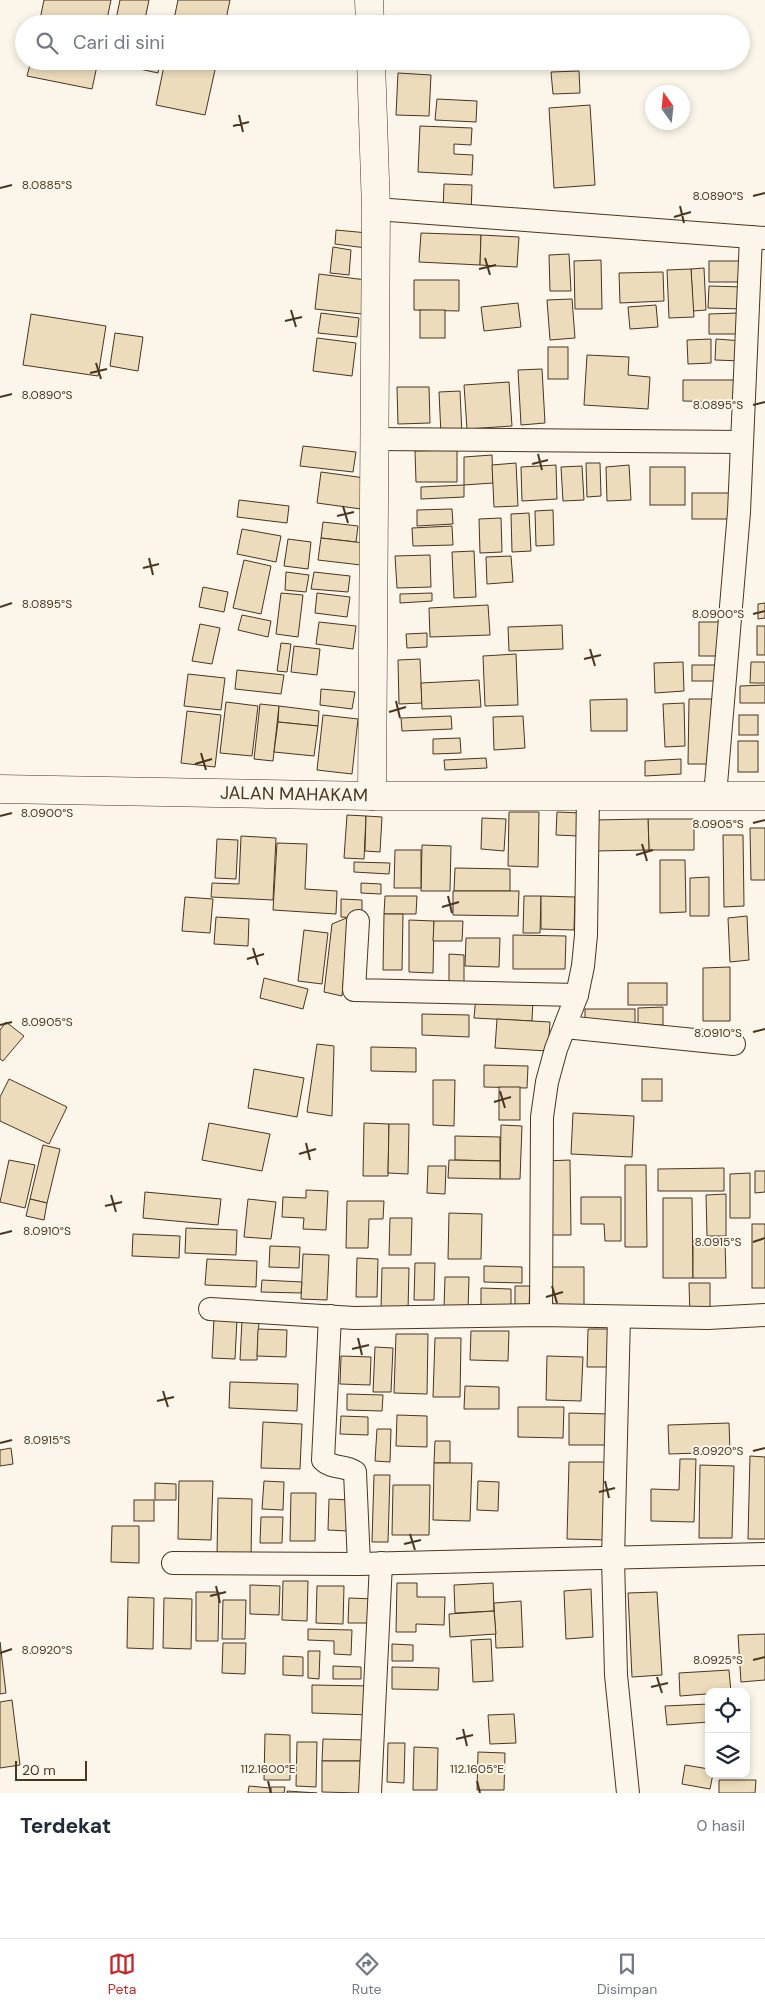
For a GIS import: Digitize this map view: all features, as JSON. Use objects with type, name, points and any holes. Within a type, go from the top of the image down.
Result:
[{"type":"main road","points":[[369,0],[370,15]]},
{"type":"main road","points":[[371,70],[376,209],[372,796]]},
{"type":"main road","name":"JALAN MAHAKAM","points":[[0,789],[372,796],[765,796]]},
{"type":"street","points":[[376,209],[758,237],[742,442],[739,512],[715,796]]},
{"type":"street","points":[[374,439],[742,442]]},
{"type":"street","points":[[542,1315],[542,1117],[547,1082],[556,1049],[577,995],[586,935],[588,796]]},
{"type":"street","points":[[358,922],[354,990],[577,995]]},
{"type":"street","points":[[565,1027],[734,1044]]},
{"type":"street","points":[[210,1309],[354,1318],[542,1315],[708,1318],[765,1315]]},
{"type":"street","points":[[330,1316],[323,1460],[328,1465],[350,1469],[355,1472],[359,1564]]},
{"type":"street","points":[[619,1317],[613,1559],[616,1675],[628,1793]]},
{"type":"street","points":[[173,1563],[359,1564],[765,1554]]},
{"type":"street","points":[[370,1793],[381,1563]]},
{"type":"building","points":[[44,0],[111,0],[108,15],[41,15]]},
{"type":"building","points":[[120,0],[149,0],[146,15],[117,15]]},
{"type":"building","points":[[178,0],[230,0],[227,15],[175,15]]},
{"type":"building","points":[[29,70],[96,70],[92,89],[27,76]]},
{"type":"building","points":[[144,70],[158,70],[158,73]]},
{"type":"building","points":[[163,70],[215,70],[205,115],[156,105]]},
{"type":"building","points":[[579,71],[580,93],[553,94],[551,72]]},
{"type":"building","points":[[398,73],[431,75],[429,116],[396,115]]},
{"type":"building","points":[[437,99],[477,101],[476,122],[435,120]]},
{"type":"building","points":[[590,105],[595,185],[554,188],[549,108]]},
{"type":"building","points":[[420,126],[472,128],[471,145],[454,144],[454,154],[473,155],[472,175],[418,172]]},
{"type":"building","points":[[444,184],[472,185],[471,214],[443,212]]},
{"type":"building","points":[[336,230],[368,233],[366,248],[335,244]]},
{"type":"building","points":[[421,233],[481,235],[480,265],[419,262]]},
{"type":"building","points":[[481,235],[519,237],[517,267],[480,265]]},
{"type":"building","points":[[333,247],[351,250],[349,275],[330,273]]},
{"type":"building","points":[[569,254],[571,291],[550,291],[549,255]]},
{"type":"building","points":[[601,260],[602,309],[575,309],[574,261]]},
{"type":"building","points":[[709,261],[742,261],[742,282],[709,282]]},
{"type":"building","points":[[704,268],[706,310],[693,311],[691,269]]},
{"type":"building","points":[[691,269],[694,317],[669,318],[667,270]]},
{"type":"building","points":[[663,272],[664,301],[620,303],[619,273]]},
{"type":"building","points":[[319,274],[366,280],[362,314],[315,309]]},
{"type":"building","points":[[414,280],[459,280],[459,311],[414,310]]},
{"type":"building","points":[[709,286],[744,287],[743,309],[708,308]]},
{"type":"building","points":[[572,299],[575,338],[550,340],[547,300]]},
{"type":"building","points":[[518,303],[521,327],[484,331],[481,307]]},
{"type":"building","points":[[656,305],[658,327],[630,329],[628,307]]},
{"type":"building","points":[[420,310],[445,310],[445,338],[420,338]]},
{"type":"building","points":[[321,313],[359,318],[357,337],[318,333]]},
{"type":"building","points":[[738,313],[738,334],[709,334],[709,314]]},
{"type":"building","points":[[31,314],[106,326],[98,376],[23,365]]},
{"type":"building","points":[[115,333],[143,337],[138,371],[110,366]]},
{"type":"building","points":[[317,338],[356,343],[352,376],[313,371]]},
{"type":"building","points":[[711,339],[711,363],[688,364],[687,340]]},
{"type":"building","points":[[716,339],[743,341],[742,361],[715,360]]},
{"type":"building","points":[[548,347],[568,347],[568,379],[548,379]]},
{"type":"building","points":[[587,355],[629,357],[628,375],[650,377],[648,409],[584,405]]},
{"type":"building","points":[[542,369],[545,423],[521,425],[518,370]]},
{"type":"building","points":[[683,380],[734,380],[734,402],[683,401]]},
{"type":"building","points":[[509,382],[512,426],[467,429],[464,385]]},
{"type":"building","points":[[397,387],[429,387],[430,423],[398,424]]},
{"type":"building","points":[[460,391],[462,435],[441,435],[439,392]]},
{"type":"building","points":[[303,446],[356,452],[353,472],[300,466]]},
{"type":"building","points":[[457,450],[457,482],[416,482],[415,451]]},
{"type":"building","points":[[492,455],[493,483],[464,485],[464,457]]},
{"type":"building","points":[[516,463],[518,506],[494,507],[492,465]]},
{"type":"building","points":[[586,463],[600,463],[601,496],[587,497]]},
{"type":"building","points":[[556,465],[557,499],[522,501],[521,467]]},
{"type":"building","points":[[629,465],[631,500],[607,501],[606,467]]},
{"type":"building","points":[[582,466],[584,500],[563,501],[561,467]]},
{"type":"building","points":[[650,467],[685,467],[685,505],[650,505]]},
{"type":"building","points":[[321,472],[365,478],[361,509],[317,503]]},
{"type":"building","points":[[464,485],[464,497],[421,499],[421,487]]},
{"type":"building","points":[[692,493],[734,493],[734,519],[692,519]]},
{"type":"building","points":[[239,500],[289,506],[287,523],[237,517]]},
{"type":"building","points":[[452,509],[453,524],[417,526],[417,510]]},
{"type":"building","points":[[553,510],[554,545],[536,546],[535,511]]},
{"type":"building","points":[[529,513],[531,551],[512,552],[511,514]]},
{"type":"building","points":[[501,518],[502,552],[480,553],[479,519]]},
{"type":"building","points":[[323,522],[358,526],[356,542],[321,538]]},
{"type":"building","points":[[452,526],[453,545],[413,546],[412,528]]},
{"type":"building","points":[[242,529],[281,536],[276,562],[237,554]]},
{"type":"building","points":[[321,538],[364,543],[361,565],[318,560]]},
{"type":"building","points":[[288,539],[311,542],[308,569],[284,566]]},
{"type":"building","points":[[474,551],[476,597],[454,598],[452,552]]},
{"type":"building","points":[[430,555],[431,587],[397,588],[395,556]]},
{"type":"building","points":[[511,556],[513,582],[487,584],[486,557]]},
{"type":"building","points":[[244,560],[271,566],[261,614],[233,608]]},
{"type":"building","points":[[286,572],[309,575],[306,592],[285,590]]},
{"type":"building","points":[[314,572],[350,576],[348,592],[311,589]]},
{"type":"building","points":[[203,587],[228,592],[224,612],[199,607]]},
{"type":"building","points":[[281,593],[303,595],[298,637],[276,634]]},
{"type":"building","points":[[317,593],[350,597],[347,617],[315,613]]},
{"type":"building","points":[[432,593],[432,601],[400,603],[400,594]]},
{"type":"building","points":[[765,603],[765,618],[758,619],[758,604]]},
{"type":"building","points":[[488,605],[490,635],[430,637],[429,608]]},
{"type":"building","points":[[242,615],[271,621],[268,637],[238,630]]},
{"type":"building","points":[[319,622],[356,626],[353,649],[316,644]]},
{"type":"building","points":[[699,622],[723,622],[723,656],[699,656]]},
{"type":"building","points":[[200,624],[220,628],[212,664],[192,661]]},
{"type":"building","points":[[562,625],[563,649],[509,651],[508,627]]},
{"type":"building","points":[[757,626],[765,626],[765,655],[757,655]]},
{"type":"building","points":[[427,633],[427,647],[407,648],[406,634]]},
{"type":"building","points":[[281,643],[291,644],[287,672],[277,671]]},
{"type":"building","points":[[294,646],[320,649],[317,675],[291,672]]},
{"type":"building","points":[[516,654],[518,705],[485,706],[483,656]]},
{"type":"building","points":[[420,659],[422,703],[399,704],[398,660]]},
{"type":"building","points":[[683,662],[684,691],[655,693],[654,663]]},
{"type":"building","points":[[751,662],[765,662],[765,683],[750,683]]},
{"type":"building","points":[[692,665],[716,665],[716,681],[692,681]]},
{"type":"building","points":[[237,670],[284,675],[281,694],[235,689]]},
{"type":"building","points":[[188,674],[225,678],[221,710],[184,706]]},
{"type":"building","points":[[479,680],[481,707],[422,709],[421,683]]},
{"type":"building","points":[[765,685],[765,703],[740,703],[740,686]]},
{"type":"building","points":[[321,689],[355,692],[352,709],[320,705]]},
{"type":"building","points":[[627,699],[627,731],[591,731],[590,700]]},
{"type":"building","points":[[689,699],[716,699],[716,764],[688,764]]},
{"type":"building","points":[[226,702],[258,706],[252,756],[220,753]]},
{"type":"building","points":[[684,703],[685,746],[665,747],[663,704]]},
{"type":"building","points":[[260,704],[279,706],[273,761],[254,759]]},
{"type":"building","points":[[279,706],[319,711],[318,726],[278,722]]},
{"type":"building","points":[[187,711],[221,715],[215,767],[181,763]]},
{"type":"building","points":[[323,715],[358,719],[352,774],[317,770]]},
{"type":"building","points":[[739,715],[758,715],[758,735],[739,735]]},
{"type":"building","points":[[451,716],[452,729],[402,731],[401,718]]},
{"type":"building","points":[[523,716],[525,748],[494,750],[493,717]]},
{"type":"building","points":[[278,722],[318,726],[314,756],[274,752]]},
{"type":"building","points":[[460,738],[461,753],[433,754],[433,739]]},
{"type":"building","points":[[738,741],[758,741],[758,772],[738,772]]},
{"type":"building","points":[[486,758],[487,768],[445,770],[444,760]]},
{"type":"building","points":[[681,759],[681,774],[645,776],[645,761]]},
{"type":"building","points":[[509,812],[539,812],[538,867],[508,866]]},
{"type":"building","points":[[557,812],[581,813],[579,836],[556,835]]},
{"type":"building","points":[[347,815],[366,816],[364,859],[344,858]]},
{"type":"building","points":[[366,816],[382,817],[380,852],[365,851]]},
{"type":"building","points":[[482,818],[506,819],[504,851],[481,849]]},
{"type":"building","points":[[648,819],[694,819],[694,850],[649,850]]},
{"type":"building","points":[[648,819],[649,850],[594,851],[594,820]]},
{"type":"building","points":[[750,828],[765,828],[765,880],[751,880]]},
{"type":"building","points":[[723,835],[743,835],[744,906],[724,907]]},
{"type":"building","points":[[241,836],[276,838],[273,900],[211,897],[212,883],[239,884]]},
{"type":"building","points":[[217,839],[238,840],[236,879],[215,878]]},
{"type":"building","points":[[277,843],[307,844],[305,889],[337,891],[336,914],[273,910]]},
{"type":"building","points":[[422,845],[451,846],[450,891],[421,891]]},
{"type":"building","points":[[395,850],[421,850],[421,888],[394,888]]},
{"type":"building","points":[[660,860],[685,860],[686,912],[660,913]]},
{"type":"building","points":[[354,862],[390,863],[389,874],[354,872]]},
{"type":"building","points":[[455,868],[510,869],[510,891],[454,891]]},
{"type":"building","points":[[709,877],[709,916],[690,916],[690,878]]},
{"type":"building","points":[[361,883],[381,884],[381,894],[361,893]]},
{"type":"building","points":[[453,891],[519,891],[518,916],[453,915]]},
{"type":"building","points":[[385,896],[417,896],[416,914],[384,914]]},
{"type":"building","points":[[524,896],[541,896],[540,933],[523,933]]},
{"type":"building","points":[[541,896],[575,897],[574,930],[541,929]]},
{"type":"building","points":[[185,897],[213,899],[210,933],[182,931]]},
{"type":"building","points":[[341,899],[362,900],[362,918],[341,917]]},
{"type":"building","points":[[384,914],[403,914],[402,970],[383,970]]},
{"type":"building","points":[[747,916],[749,960],[730,962],[728,918]]},
{"type":"building","points":[[216,917],[249,919],[248,946],[214,944]]},
{"type":"building","points":[[349,917],[342,996],[324,992],[332,924]]},
{"type":"building","points":[[409,920],[434,921],[433,973],[409,972]]},
{"type":"building","points":[[434,921],[463,921],[462,941],[433,941]]},
{"type":"building","points":[[304,930],[328,933],[322,984],[298,981]]},
{"type":"building","points":[[513,935],[566,936],[565,969],[513,969]]},
{"type":"building","points":[[466,938],[500,938],[499,967],[465,966]]},
{"type":"building","points":[[449,954],[464,955],[464,982],[449,982]]},
{"type":"building","points":[[730,967],[730,1021],[703,1021],[703,968]]},
{"type":"building","points":[[264,978],[308,989],[303,1009],[260,998]]},
{"type":"building","points":[[628,983],[667,983],[667,1005],[628,1005]]},
{"type":"building","points":[[476,996],[533,999],[532,1021],[474,1018]]},
{"type":"building","points":[[663,1007],[663,1025],[638,1025],[638,1008]]},
{"type":"building","points":[[585,1009],[635,1009],[635,1023],[585,1023]]},
{"type":"building","points":[[422,1014],[469,1015],[469,1037],[422,1035]]},
{"type":"building","points":[[497,1019],[550,1022],[548,1051],[495,1048]]},
{"type":"building","points":[[6,1022],[24,1036],[3,1061],[0,1059],[0,1030]]},
{"type":"building","points":[[317,1044],[334,1046],[332,1116],[307,1112]]},
{"type":"building","points":[[371,1047],[416,1048],[416,1072],[371,1071]]},
{"type":"building","points":[[484,1065],[528,1066],[527,1088],[484,1087]]},
{"type":"building","points":[[254,1069],[304,1078],[297,1117],[248,1108]]},
{"type":"building","points":[[9,1079],[67,1107],[49,1144],[0,1121],[0,1097]]},
{"type":"building","points":[[642,1079],[662,1079],[662,1101],[642,1101]]},
{"type":"building","points":[[433,1080],[455,1080],[454,1126],[433,1125]]},
{"type":"building","points":[[499,1087],[520,1087],[520,1120],[499,1120]]},
{"type":"building","points":[[573,1113],[634,1116],[632,1157],[571,1154]]},
{"type":"building","points":[[209,1123],[270,1134],[262,1171],[202,1160]]},
{"type":"building","points":[[364,1123],[389,1124],[388,1176],[363,1176]]},
{"type":"building","points":[[389,1124],[409,1124],[408,1174],[388,1173]]},
{"type":"building","points":[[501,1125],[522,1126],[520,1179],[500,1179]]},
{"type":"building","points":[[455,1136],[500,1137],[500,1161],[455,1160]]},
{"type":"building","points":[[43,1145],[60,1149],[47,1203],[30,1199]]},
{"type":"building","points":[[9,1160],[35,1165],[25,1208],[0,1202]]},
{"type":"building","points":[[449,1160],[500,1161],[500,1179],[448,1178]]},
{"type":"building","points":[[570,1160],[571,1235],[545,1235],[545,1161]]},
{"type":"building","points":[[625,1165],[646,1165],[647,1247],[625,1247]]},
{"type":"building","points":[[428,1166],[446,1166],[445,1194],[427,1193]]},
{"type":"building","points":[[724,1168],[724,1191],[658,1191],[658,1169]]},
{"type":"building","points":[[755,1171],[765,1171],[765,1192],[755,1193]]},
{"type":"building","points":[[750,1173],[750,1218],[730,1218],[730,1174]]},
{"type":"building","points":[[306,1190],[328,1191],[326,1230],[303,1229],[304,1218],[282,1217],[283,1197],[306,1198]]},
{"type":"building","points":[[145,1192],[221,1199],[218,1225],[143,1218]]},
{"type":"building","points":[[726,1194],[726,1236],[707,1236],[706,1195]]},
{"type":"building","points":[[581,1197],[621,1197],[621,1241],[605,1241],[604,1224],[581,1224]]},
{"type":"building","points":[[663,1198],[692,1198],[693,1278],[663,1278]]},
{"type":"building","points":[[30,1199],[47,1203],[44,1220],[26,1216]]},
{"type":"building","points":[[248,1199],[276,1202],[271,1239],[244,1237]]},
{"type":"building","points":[[347,1201],[384,1201],[383,1219],[369,1219],[368,1248],[346,1248]]},
{"type":"building","points":[[449,1213],[482,1214],[481,1259],[448,1259]]},
{"type":"building","points":[[390,1218],[412,1218],[411,1255],[389,1255]]},
{"type":"building","points":[[752,1224],[765,1224],[765,1288],[752,1288]]},
{"type":"building","points":[[186,1228],[237,1230],[236,1255],[185,1253]]},
{"type":"building","points":[[133,1234],[180,1236],[179,1258],[132,1256]]},
{"type":"building","points":[[693,1241],[725,1241],[726,1278],[693,1278]]},
{"type":"building","points":[[270,1246],[300,1247],[299,1268],[269,1267]]},
{"type":"building","points":[[303,1254],[329,1255],[327,1300],[301,1299]]},
{"type":"building","points":[[357,1258],[378,1259],[377,1297],[356,1297]]},
{"type":"building","points":[[207,1259],[257,1261],[256,1287],[205,1285]]},
{"type":"building","points":[[415,1263],[435,1263],[434,1300],[414,1300]]},
{"type":"building","points":[[484,1266],[522,1267],[522,1283],[484,1282]]},
{"type":"building","points":[[549,1267],[584,1267],[584,1309],[550,1309]]},
{"type":"building","points":[[382,1268],[409,1268],[408,1311],[381,1311]]},
{"type":"building","points":[[445,1277],[469,1277],[468,1309],[444,1308]]},
{"type":"building","points":[[262,1280],[302,1282],[301,1293],[261,1292]]},
{"type":"building","points":[[689,1283],[710,1283],[710,1315],[690,1315]]},
{"type":"building","points":[[515,1286],[530,1286],[529,1307],[515,1307]]},
{"type":"building","points":[[481,1288],[511,1289],[511,1309],[481,1309]]},
{"type":"building","points":[[214,1318],[237,1319],[235,1359],[212,1358]]},
{"type":"building","points":[[242,1320],[259,1321],[257,1360],[240,1360]]},
{"type":"building","points":[[258,1329],[287,1330],[286,1357],[257,1356]]},
{"type":"building","points":[[588,1329],[615,1329],[614,1367],[587,1367]]},
{"type":"building","points":[[471,1331],[509,1331],[508,1361],[470,1360]]},
{"type":"building","points":[[396,1334],[428,1334],[427,1394],[394,1393]]},
{"type":"building","points":[[435,1338],[461,1338],[460,1397],[433,1397]]},
{"type":"building","points":[[375,1347],[393,1348],[391,1392],[373,1392]]},
{"type":"building","points":[[341,1356],[371,1357],[370,1385],[340,1384]]},
{"type":"building","points":[[547,1356],[583,1357],[581,1401],[546,1400]]},
{"type":"building","points":[[230,1382],[298,1384],[297,1411],[229,1408]]},
{"type":"building","points":[[465,1386],[499,1387],[499,1409],[464,1409]]},
{"type":"building","points":[[347,1394],[383,1395],[382,1411],[347,1410]]},
{"type":"building","points":[[518,1407],[564,1407],[563,1438],[518,1437]]},
{"type":"building","points":[[569,1413],[610,1414],[609,1445],[569,1445]]},
{"type":"building","points":[[397,1415],[427,1416],[427,1447],[396,1446]]},
{"type":"building","points":[[341,1416],[368,1417],[368,1435],[340,1434]]},
{"type":"building","points":[[263,1422],[302,1424],[300,1469],[261,1468]]},
{"type":"building","points":[[729,1423],[730,1452],[669,1454],[668,1425]]},
{"type":"building","points":[[377,1429],[391,1429],[390,1462],[375,1461]]},
{"type":"building","points":[[435,1441],[450,1441],[450,1463],[434,1463]]},
{"type":"building","points":[[11,1448],[13,1464],[0,1466],[0,1450]]},
{"type":"building","points":[[750,1456],[765,1457],[765,1539],[748,1539]]},
{"type":"building","points":[[680,1459],[696,1459],[694,1522],[651,1521],[651,1489],[679,1490]]},
{"type":"building","points":[[569,1462],[609,1462],[607,1540],[567,1539]]},
{"type":"building","points":[[434,1463],[472,1463],[470,1521],[433,1520]]},
{"type":"building","points":[[700,1465],[734,1466],[732,1538],[699,1538]]},
{"type":"building","points":[[374,1475],[390,1475],[388,1542],[372,1542]]},
{"type":"building","points":[[179,1481],[213,1481],[211,1540],[178,1539]]},
{"type":"building","points":[[264,1481],[284,1482],[283,1510],[262,1509]]},
{"type":"building","points":[[478,1481],[499,1482],[498,1511],[477,1510]]},
{"type":"building","points":[[155,1483],[176,1484],[176,1500],[155,1500]]},
{"type":"building","points":[[393,1485],[430,1485],[429,1535],[392,1535]]},
{"type":"building","points":[[291,1493],[316,1493],[315,1541],[290,1541]]},
{"type":"building","points":[[218,1498],[252,1499],[251,1557],[217,1556]]},
{"type":"building","points":[[329,1499],[349,1500],[348,1531],[328,1530]]},
{"type":"building","points":[[134,1500],[154,1500],[154,1521],[134,1521]]},
{"type":"building","points":[[261,1517],[283,1517],[282,1543],[260,1543]]},
{"type":"building","points":[[112,1526],[139,1526],[139,1563],[111,1562]]},
{"type":"building","points":[[283,1581],[308,1581],[307,1621],[282,1620]]},
{"type":"building","points":[[397,1583],[417,1583],[417,1597],[445,1597],[444,1625],[416,1624],[416,1632],[396,1632]]},
{"type":"building","points":[[493,1583],[494,1611],[455,1613],[454,1585]]},
{"type":"building","points":[[250,1585],[280,1586],[279,1615],[250,1614]]},
{"type":"building","points":[[317,1586],[344,1586],[343,1624],[316,1623]]},
{"type":"building","points":[[591,1589],[593,1637],[566,1639],[564,1591]]},
{"type":"building","points":[[196,1592],[219,1592],[218,1641],[196,1641]]},
{"type":"building","points":[[657,1592],[662,1675],[632,1677],[628,1593]]},
{"type":"building","points":[[128,1597],[154,1598],[153,1649],[127,1648]]},
{"type":"building","points":[[164,1598],[192,1599],[191,1649],[163,1648]]},
{"type":"building","points":[[349,1598],[375,1599],[375,1623],[348,1623]]},
{"type":"building","points":[[223,1600],[246,1600],[245,1639],[222,1639]]},
{"type":"building","points":[[521,1601],[523,1647],[496,1648],[494,1603]]},
{"type":"building","points":[[494,1611],[496,1634],[450,1637],[449,1614]]},
{"type":"building","points":[[308,1629],[352,1630],[351,1655],[334,1654],[334,1641],[308,1640]]},
{"type":"building","points":[[765,1634],[765,1680],[741,1682],[738,1635]]},
{"type":"building","points":[[491,1639],[493,1681],[473,1682],[471,1640]]},
{"type":"building","points":[[0,1642],[6,1693],[0,1694]]},
{"type":"building","points":[[223,1643],[246,1643],[245,1674],[222,1673]]},
{"type":"building","points":[[392,1644],[413,1645],[413,1661],[392,1661]]},
{"type":"building","points":[[308,1651],[320,1651],[319,1679],[308,1678]]},
{"type":"building","points":[[283,1656],[303,1657],[303,1676],[283,1675]]},
{"type":"building","points":[[333,1666],[361,1667],[361,1679],[333,1679]]},
{"type":"building","points":[[392,1667],[439,1668],[438,1690],[392,1689]]},
{"type":"building","points":[[729,1670],[731,1688],[705,1688],[705,1694],[680,1696],[679,1673]]},
{"type":"building","points":[[312,1685],[372,1686],[371,1715],[312,1713]]},
{"type":"building","points":[[12,1700],[20,1765],[0,1768],[0,1702]]},
{"type":"building","points":[[705,1704],[705,1722],[667,1725],[665,1706]]},
{"type":"building","points":[[514,1714],[516,1743],[490,1744],[488,1715]]},
{"type":"building","points":[[265,1734],[290,1735],[290,1780],[264,1780]]},
{"type":"building","points":[[323,1739],[367,1740],[367,1761],[322,1761]]},
{"type":"building","points":[[297,1742],[317,1742],[316,1787],[296,1786]]},
{"type":"building","points":[[388,1743],[405,1743],[404,1783],[387,1782]]},
{"type":"building","points":[[414,1747],[438,1748],[437,1790],[413,1790]]},
{"type":"building","points":[[478,1752],[505,1753],[504,1790],[477,1790]]},
{"type":"building","points":[[322,1761],[362,1761],[362,1793],[322,1792]]},
{"type":"building","points":[[685,1765],[705,1768],[705,1778],[712,1778],[710,1789],[682,1784]]},
{"type":"building","points":[[719,1780],[756,1780],[755,1793],[719,1793]]},
{"type":"building","points":[[249,1786],[270,1788],[270,1793],[248,1793]]},
{"type":"building","points":[[271,1787],[285,1787],[284,1793],[271,1793]]},
{"type":"building","points":[[287,1791],[317,1793],[287,1793]]}]
